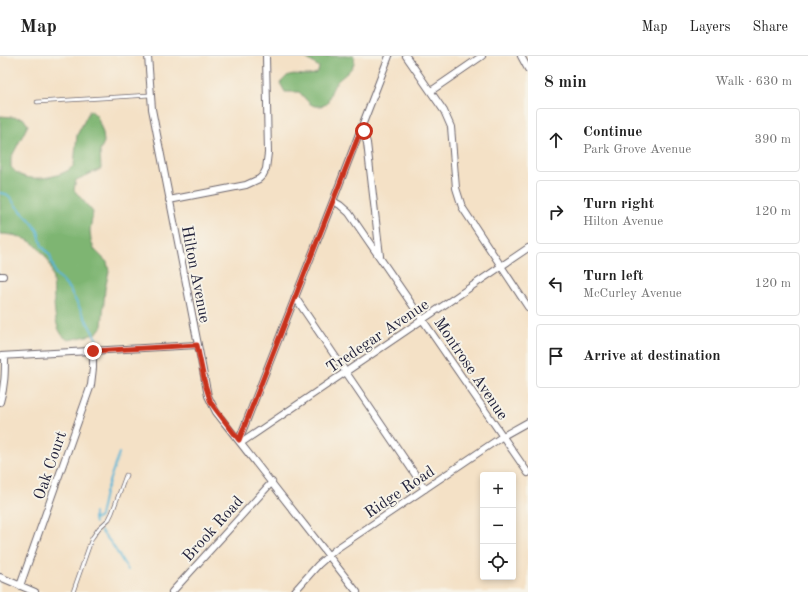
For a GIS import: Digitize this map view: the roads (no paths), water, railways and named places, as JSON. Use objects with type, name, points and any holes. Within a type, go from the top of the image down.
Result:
[{"type":"street","name":"Hilton Avenue","points":[[148,56],[152,109],[206,390],[211,403],[357,592]]},
{"type":"street","points":[[169,200],[246,185],[259,179],[263,175],[266,169],[268,153],[266,56]]},
{"type":"street","points":[[240,442],[389,56]]},
{"type":"street","points":[[406,56],[444,111],[451,127],[456,188],[462,207],[528,307]]},
{"type":"street","points":[[431,91],[482,56]]},
{"type":"street","points":[[521,56],[528,69]]},
{"type":"street","name":"Montrose Avenue","points":[[362,127],[367,143],[381,258]]},
{"type":"street","name":"Montrose Avenue","points":[[333,201],[349,213],[528,474]]},
{"type":"street","name":"Tredegar Avenue","points":[[240,442],[528,248]]},
{"type":"street","points":[[295,297],[425,489]]},
{"type":"street","points":[[0,402],[5,384],[2,356],[197,345]]},
{"type":"street","name":"Oak Court","points":[[20,586],[91,385],[93,372],[93,351]]},
{"type":"street","name":"Ridge Road","points":[[294,592],[328,555],[503,436],[528,422]]},
{"type":"street","name":"Brook Road","points":[[172,592],[272,482]]},
{"type":"street","points":[[0,577],[35,592]]},
{"type":"lane","points":[[37,102],[150,95]]},
{"type":"lane","points":[[73,592],[92,538],[99,528],[109,519],[126,475]]},
{"type":"waterway","points":[[0,193],[9,196],[38,231],[42,246],[50,255],[55,273],[70,290],[99,344]]},
{"type":"waterway","points":[[94,519],[99,518],[100,516],[105,493],[119,453]]},
{"type":"waterway","points":[[94,513],[95,523]]},
{"type":"waterway","points":[[101,531],[112,544],[128,570]]}]
